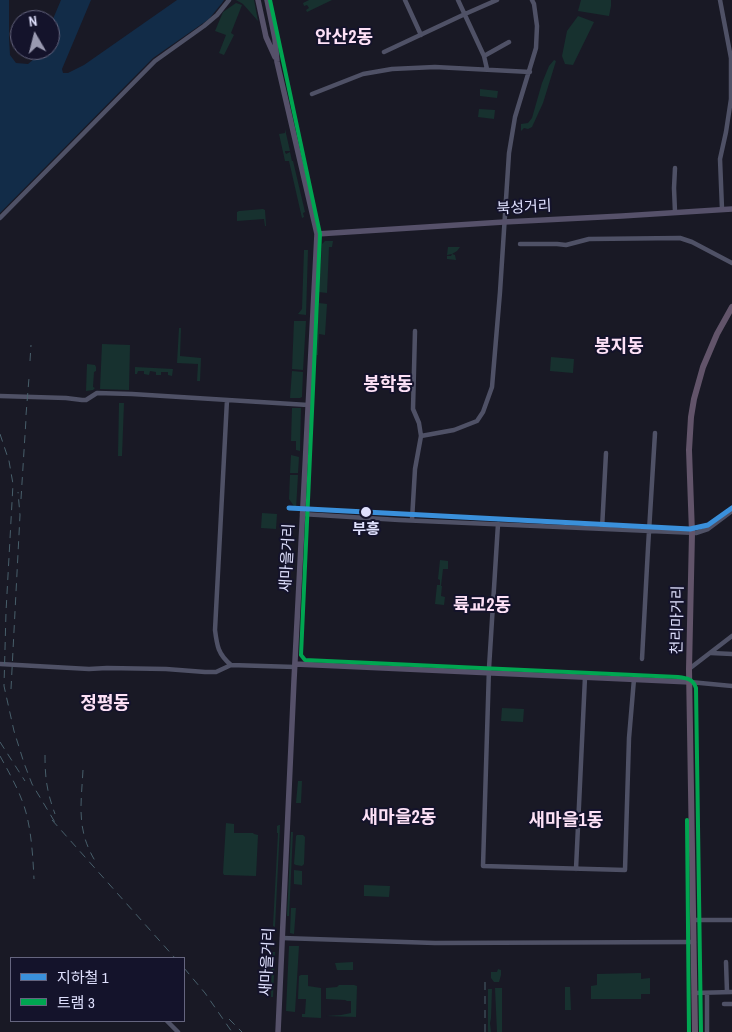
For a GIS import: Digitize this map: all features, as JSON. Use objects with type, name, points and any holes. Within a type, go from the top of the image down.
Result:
[{"type":"highway","name":"천리마거리","points":[[695,1032],[690,682],[692,533],[688,450],[694,399],[703,366],[717,334],[732,307]]},
{"type":"main road","points":[[258,0],[266,37],[277,62]]},
{"type":"main road","name":"새마을거리","points":[[267,0],[275,39],[277,62],[317,234],[278,1032]]},
{"type":"main road","name":"북성거리","points":[[317,234],[732,209]]},
{"type":"main road","points":[[295,665],[690,682]]},
{"type":"street","points":[[0,218],[155,61],[204,26],[217,15],[229,0]]},
{"type":"street","points":[[405,0],[420,35]]},
{"type":"street","points":[[458,0],[484,56],[487,69]]},
{"type":"street","points":[[384,52],[497,0]]},
{"type":"street","points":[[421,436],[454,430],[478,421],[492,387],[509,153],[515,117],[536,48],[537,26],[532,0]]},
{"type":"street","points":[[720,0],[731,59],[731,99],[720,159],[722,210]]},
{"type":"street","points":[[484,56],[509,42]]},
{"type":"street","points":[[312,94],[363,74],[392,69],[435,67],[530,72]]},
{"type":"street","points":[[675,168],[675,212]]},
{"type":"street","points":[[520,244],[566,245],[589,239],[680,238],[692,242],[732,263]]},
{"type":"street","points":[[412,520],[415,468],[421,436],[419,422],[413,410],[415,331]]},
{"type":"street","points":[[0,396],[56,397],[86,400],[97,394],[132,394],[308,405]]},
{"type":"street","points":[[227,400],[215,630],[218,650],[231,665]]},
{"type":"street","points":[[642,659],[655,434]]},
{"type":"street","points":[[602,529],[606,452]]},
{"type":"street","points":[[302,514],[700,533],[732,511]]},
{"type":"street","points":[[498,524],[489,672],[484,866],[625,870],[629,738],[634,679]]},
{"type":"street","points":[[690,669],[732,636]]},
{"type":"street","points":[[710,653],[732,654]]},
{"type":"street","points":[[0,664],[88,669],[166,669],[205,672],[216,672],[231,665],[295,665]]},
{"type":"street","points":[[576,869],[585,677]]},
{"type":"street","points":[[690,682],[732,686]]},
{"type":"street","points":[[693,920],[732,920]]},
{"type":"street","points":[[282,938],[434,943],[694,942]]},
{"type":"street","points":[[694,993],[729,992],[726,962]]},
{"type":"street","points":[[707,993],[707,1032]]},
{"type":"street","points":[[724,1004],[732,1004]]},
{"type":"street","points":[[168,1022],[178,1032]]},
{"type":"green space","points":[[236,0],[254,0],[258,21],[243,4]]},
{"type":"green space","points":[[309,0],[332,0],[307,12],[306,10],[309,8],[307,5],[304,6],[303,3]]},
{"type":"green space","points":[[581,0],[611,0],[609,16],[578,11]]},
{"type":"green space","points":[[236,3],[242,5],[231,33],[234,35],[224,55],[219,53],[226,35],[215,31],[223,12]]},
{"type":"green space","points":[[578,16],[594,22],[573,65],[565,64],[562,56],[567,31]]},
{"type":"green space","points":[[554,60],[556,61],[543,103],[532,127],[524,128],[521,131],[521,124],[528,123],[532,118],[542,83],[549,66]]},
{"type":"green space","points":[[480,89],[498,91],[497,98],[480,96]]},
{"type":"green space","points":[[479,109],[495,110],[494,119],[478,117]]},
{"type":"green space","points":[[285,129],[290,151],[285,152],[286,154],[290,152],[293,161],[305,212],[302,218],[289,161],[285,161],[279,134],[285,133]]},
{"type":"green space","points":[[265,210],[266,226],[264,219],[237,221],[237,212],[239,211]]},
{"type":"green space","points":[[325,241],[333,241],[332,247],[329,247],[327,293],[319,292],[322,244]]},
{"type":"green space","points":[[448,247],[460,247],[457,251],[447,255]]},
{"type":"green space","points":[[304,250],[308,250],[306,315],[298,314],[302,309]]},
{"type":"green space","points":[[455,255],[456,260],[447,259],[447,256]]},
{"type":"green space","points":[[319,303],[327,304],[325,335],[319,334],[318,355],[316,355]]},
{"type":"green space","points":[[294,321],[306,321],[303,370],[292,369]]},
{"type":"green space","points":[[179,328],[181,328],[180,356],[201,358],[200,381],[197,381],[198,364],[177,363]]},
{"type":"green space","points":[[102,344],[130,345],[129,390],[100,389]]},
{"type":"green space","points":[[551,357],[574,359],[573,373],[550,371]]},
{"type":"green space","points":[[87,364],[95,365],[96,371],[94,372],[93,387],[95,388],[86,391]]},
{"type":"green space","points":[[135,367],[173,369],[172,376],[168,375],[168,372],[161,372],[161,375],[156,375],[156,372],[150,371],[149,375],[144,374],[144,371],[138,371],[135,374]]},
{"type":"green space","points":[[292,371],[303,372],[302,397],[300,398],[290,398]]},
{"type":"green space","points":[[119,403],[124,403],[122,456],[118,456]]},
{"type":"green space","points":[[292,408],[301,408],[300,451],[296,450],[296,441],[291,441]]},
{"type":"green space","points":[[291,455],[299,457],[298,473],[290,473]]},
{"type":"green space","points":[[290,475],[298,475],[296,509],[289,499]]},
{"type":"green space","points":[[262,513],[277,514],[276,529],[261,528]]},
{"type":"green space","points":[[307,528],[308,528],[303,605]]},
{"type":"green space","points":[[440,560],[448,561],[448,569],[443,569],[441,586],[441,596],[445,597],[444,605],[435,604],[437,585],[440,585],[440,580],[438,579]]},
{"type":"green space","points":[[502,708],[524,709],[523,722],[501,721]]},
{"type":"green space","points":[[298,781],[302,781],[301,803],[296,803]]},
{"type":"green space","points":[[226,823],[234,824],[234,833],[253,833],[258,835],[256,876],[224,875]]},
{"type":"green space","points":[[280,825],[275,927],[273,926],[277,826]]},
{"type":"green space","points":[[291,832],[293,832],[289,916],[287,916]]},
{"type":"green space","points":[[297,835],[305,837],[304,864],[302,866],[294,864]]},
{"type":"green space","points":[[294,870],[302,871],[302,885],[294,884]]},
{"type":"green space","points":[[364,885],[390,886],[389,897],[364,896]]},
{"type":"green space","points":[[291,908],[296,908],[294,934],[290,933]]},
{"type":"green space","points":[[289,946],[299,946],[295,1012],[286,1011]]},
{"type":"green space","points":[[272,952],[275,952],[273,997],[271,997]]},
{"type":"green space","points":[[353,962],[353,970],[337,970],[335,963]]},
{"type":"green space","points":[[498,969],[501,970],[499,982],[494,982],[491,978],[491,972],[497,972]]},
{"type":"green space","points":[[641,973],[641,979],[650,978],[650,994],[641,994],[641,999],[591,999],[591,986],[597,985],[597,974]]},
{"type":"green space","points":[[308,975],[308,986],[321,988],[321,1018],[302,1017],[302,1014],[305,1014],[306,999],[298,999],[299,976]]},
{"type":"green space","points":[[339,985],[357,986],[356,1017],[326,1016],[351,1013],[351,1001],[326,999],[326,988]]},
{"type":"green space","points":[[565,987],[570,987],[571,1010],[565,1010]]},
{"type":"green space","points":[[495,988],[502,988],[502,1032],[497,1032]]},
{"type":"green space","points":[[488,989],[492,989],[491,1032],[488,1032]]},
{"type":"water","points":[[0,0],[9,0],[10,60],[14,60],[16,63],[28,64],[33,60],[60,60],[60,10],[57,10],[61,0],[91,0],[62,69],[63,73],[68,73],[84,65],[177,0],[224,0],[209,19],[153,58],[0,213]]},
{"type":"railway","points":[[30,361],[31,345]]},
{"type":"railway","points":[[26,415],[29,378]]},
{"type":"railway","points":[[21,499],[26,419]]},
{"type":"railway","points":[[0,434],[9,461],[13,484],[4,686],[14,731],[24,763],[32,784],[56,824]]},
{"type":"railway","points":[[11,689],[20,515],[18,492]]},
{"type":"railway","points":[[0,742],[25,781]]},
{"type":"railway","points":[[45,755],[47,785],[55,814]]},
{"type":"railway","points":[[0,756],[17,788],[26,813],[34,879]]},
{"type":"railway","points":[[83,770],[81,818],[86,841],[97,864]]},
{"type":"railway","points":[[52,820],[174,957]]},
{"type":"railway","points":[[185,969],[205,993],[232,1032]]},
{"type":"railway","points":[[485,982],[485,1032]]},
{"type":"railway","points":[[229,1019],[242,1032]]},
{"type":"metro line","name":"1","points":[[289,508],[690,529],[708,525],[732,508]]},
{"type":"tram line","name":"3","points":[[270,0],[320,234],[301,655],[305,660],[678,677],[691,681],[696,688],[701,1032]]},
{"type":"tram line","name":"3","points":[[687,820],[689,1032]]},
{"type":"place","name":"부흥","points":[[366,512]]},
{"type":"district","name":"안산2동","points":[[344,38]]},
{"type":"district","name":"봉지동","points":[[619,347]]},
{"type":"district","name":"봉학동","points":[[388,385]]},
{"type":"district","name":"륙교2동","points":[[482,606]]},
{"type":"district","name":"정평동","points":[[105,704]]},
{"type":"district","name":"새마을2동","points":[[399,818]]},
{"type":"district","name":"새마을1동","points":[[566,821]]}]
